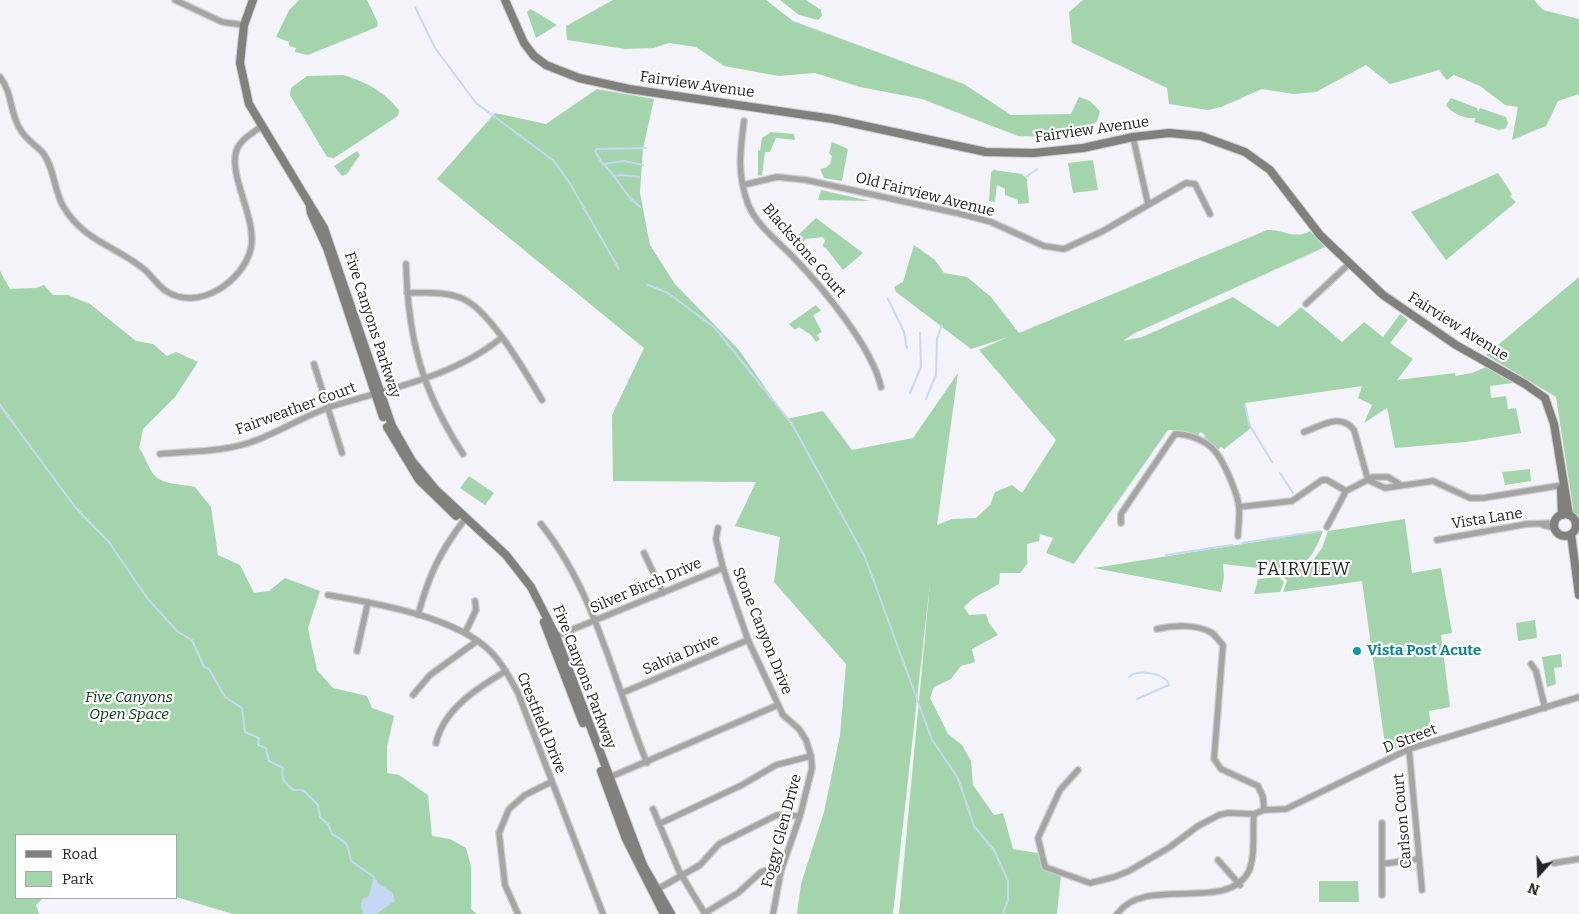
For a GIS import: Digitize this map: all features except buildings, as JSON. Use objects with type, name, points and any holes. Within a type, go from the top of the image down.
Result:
[{"type":"main road","name":"Five Canyons Parkway","points":[[253,0],[244,25],[240,63],[249,104],[310,206],[311,213],[327,248],[387,427],[408,465],[435,498],[506,555],[520,571],[545,611],[607,779],[664,914]]},
{"type":"main road","name":"Fairview Avenue","points":[[505,0],[524,43],[534,56],[552,68],[579,78],[628,89],[833,119],[986,152],[1041,152],[1083,148],[1133,137],[1169,133],[1201,136],[1245,152],[1270,170],[1320,235],[1383,295],[1456,344],[1531,387],[1545,398],[1554,424],[1563,485],[1573,521]]},
{"type":"main road","points":[[1568,535],[1558,534],[1555,525],[1573,521]]},
{"type":"main road","points":[[1573,521],[1568,535],[1579,595]]},
{"type":"main road","name":"Five Canyons Parkway","points":[[654,891],[671,914]]},
{"type":"street","points":[[175,0],[222,22],[244,25]]},
{"type":"street","points":[[0,77],[8,88],[19,128],[44,154],[54,186],[63,206],[73,221],[99,243],[146,271],[158,286],[172,295],[186,299],[215,292],[242,269],[251,248],[251,228],[235,169],[236,152],[241,142],[262,126]]},
{"type":"street","name":"Blackstone Court","points":[[744,121],[739,161],[749,206],[760,223],[816,281],[838,310],[877,370],[881,387]]},
{"type":"street","points":[[1133,137],[1148,204]]},
{"type":"street","name":"Old Fairview Avenue","points":[[743,185],[777,177],[806,180],[962,214],[991,222],[1044,246],[1064,249],[1103,231],[1186,184],[1195,184],[1210,214]]},
{"type":"street","points":[[1306,304],[1350,263]]},
{"type":"street","points":[[406,264],[410,324],[424,378],[442,422],[463,454]]},
{"type":"street","points":[[407,293],[443,294],[462,298],[479,309],[501,338],[542,400]]},
{"type":"street","name":"Fairweather Court","points":[[160,454],[218,449],[256,440],[329,408],[424,378],[458,364],[501,338]]},
{"type":"street","points":[[314,364],[342,453]]},
{"type":"street","points":[[1304,432],[1334,420],[1343,420],[1350,424],[1354,430],[1368,480],[1385,488],[1433,481],[1470,498],[1483,498],[1563,485]]},
{"type":"street","points":[[1121,523],[1121,514],[1175,434],[1183,434],[1202,441],[1214,450],[1234,490],[1239,507],[1238,536]]},
{"type":"street","points":[[1327,526],[1346,491],[1381,476],[1401,485]]},
{"type":"street","points":[[1378,485],[1381,476]]},
{"type":"street","points":[[1239,507],[1292,501],[1322,480],[1328,480],[1346,491]]},
{"type":"street","points":[[418,616],[434,566],[444,546],[464,521]]},
{"type":"street","points":[[541,524],[556,542],[570,567],[622,693],[647,763]]},
{"type":"street","name":"Vista Lane","points":[[1437,540],[1527,524],[1555,525]]},
{"type":"street","name":"Stone Canyon Drive","points":[[607,779],[778,705],[748,640],[723,568],[716,539],[718,528]]},
{"type":"street","points":[[644,553],[663,593]]},
{"type":"street","name":"Silver Birch Drive","points":[[553,637],[594,622],[723,568]]},
{"type":"street","name":"Crestfield Drive","points":[[328,595],[368,602],[418,616],[465,634],[490,651],[506,671],[518,692],[603,914]]},
{"type":"street","points":[[465,634],[476,610],[475,601]]},
{"type":"street","points":[[357,651],[368,602]]},
{"type":"street","points":[[1157,629],[1173,625],[1200,629],[1213,634],[1223,645],[1214,759],[1221,769],[1258,786],[1263,797],[1264,810]]},
{"type":"street","name":"Salvia Drive","points":[[622,693],[748,640]]},
{"type":"street","points":[[413,695],[430,675],[477,641]]},
{"type":"street","points":[[1530,664],[1536,671],[1545,708]]},
{"type":"street","points":[[436,743],[440,729],[460,703],[506,671]]},
{"type":"street","name":"D Street","points":[[1254,814],[1264,810],[1286,809],[1409,749],[1579,697]]},
{"type":"street","name":"Foggy Glen Drive","points":[[773,914],[781,870],[800,816],[812,768],[811,756],[803,734],[783,715],[778,705]]},
{"type":"street","name":"Carlson Court","points":[[1409,749],[1422,890]]},
{"type":"street","points":[[659,824],[742,785],[776,765],[811,756]]},
{"type":"street","points":[[1078,770],[1060,790],[1038,838],[1045,867],[1090,882],[1114,877],[1129,871],[1170,847],[1212,818],[1228,813],[1254,814],[1252,863],[1240,885],[1230,893],[1219,897],[1136,900],[1122,907],[1117,914]]},
{"type":"street","points":[[518,914],[505,885],[499,833],[509,809],[525,795],[551,782]]},
{"type":"street","points":[[653,809],[682,875],[705,914],[738,893],[761,872],[781,870]]},
{"type":"street","points":[[654,891],[700,865],[719,844],[777,815],[800,816]]},
{"type":"street","points":[[1382,824],[1382,895]]},
{"type":"street","points":[[1382,864],[1418,859]]},
{"type":"street","points":[[1554,863],[1579,859]]},
{"type":"street","points":[[1218,860],[1240,885]]},
{"type":"green space","points":[[299,0],[367,0],[378,23],[377,27],[308,55],[295,52],[296,48],[289,46],[289,42],[276,37],[289,10]]},
{"type":"green space","points":[[613,0],[766,0],[793,21],[964,84],[1011,115],[1071,114],[1079,97],[1090,101],[1100,111],[1097,121],[1083,135],[1056,137],[1018,136],[922,99],[860,87],[815,73],[779,76],[724,66],[696,47],[669,43],[654,48],[625,49],[567,40],[566,26]]},
{"type":"green space","points":[[780,0],[806,0],[821,10],[822,16],[818,20],[799,15]]},
{"type":"green space","points":[[1083,0],[1534,0],[1543,10],[1579,19],[1579,94],[1558,101],[1546,126],[1512,140],[1518,107],[1505,105],[1480,86],[1454,75],[1447,80],[1439,70],[1390,84],[1366,65],[1316,92],[1293,94],[1262,89],[1221,107],[1208,110],[1169,104],[1167,88],[1072,43],[1069,12]]},
{"type":"green space","points":[[531,9],[557,25],[536,38],[527,12]]},
{"type":"green space","points":[[343,75],[367,84],[381,92],[399,110],[398,116],[334,158],[327,157],[290,95],[291,88],[307,76]]},
{"type":"green space","points":[[597,89],[654,99],[643,149],[640,193],[650,245],[675,284],[739,350],[787,419],[823,411],[852,450],[913,438],[958,373],[937,525],[952,519],[976,518],[990,505],[995,492],[1012,485],[1022,493],[1056,440],[979,350],[1008,337],[971,349],[896,292],[894,287],[903,282],[914,245],[935,260],[944,273],[967,277],[991,297],[1019,333],[1267,230],[1299,235],[1310,231],[1325,247],[1133,334],[1123,341],[1142,337],[1233,297],[1278,327],[1301,307],[1342,342],[1364,322],[1383,337],[1400,314],[1408,320],[1390,343],[1413,359],[1397,380],[1455,373],[1455,376],[1472,373],[1486,367],[1513,383],[1490,386],[1491,398],[1506,396],[1508,409],[1516,408],[1521,433],[1466,442],[1395,448],[1387,408],[1364,423],[1372,405],[1358,398],[1362,386],[1245,403],[1251,428],[1224,449],[1221,447],[1217,450],[1204,439],[1205,435],[1200,432],[1198,436],[1182,431],[1168,430],[1074,564],[1046,553],[1053,538],[1040,534],[1039,541],[1027,544],[1027,564],[1020,573],[1000,573],[999,584],[977,596],[964,607],[969,615],[986,614],[989,623],[998,635],[972,649],[975,662],[961,666],[951,679],[934,687],[930,698],[948,734],[962,745],[971,761],[973,785],[994,815],[1003,813],[1013,849],[1038,853],[1043,869],[1061,875],[1057,914],[899,914],[930,583],[893,914],[797,914],[801,884],[824,812],[840,735],[846,664],[774,582],[780,537],[735,526],[756,482],[613,481],[612,415],[644,348],[437,179],[495,113],[546,124]]},
{"type":"green space","points":[[1451,98],[1477,108],[1478,112],[1480,108],[1506,117],[1508,123],[1506,128],[1499,130],[1474,122],[1476,118],[1463,117],[1455,113],[1446,105]]},
{"type":"green space","points":[[771,132],[794,134],[795,140],[776,138],[770,152],[765,152],[762,175],[758,176],[758,150],[760,151],[762,138]]},
{"type":"green space","points":[[832,142],[848,149],[842,181],[824,178],[820,169],[830,164],[832,156],[829,153]]},
{"type":"green space","points":[[357,151],[360,155],[347,174],[342,176],[334,166]]},
{"type":"green space","points":[[1093,160],[1098,190],[1073,193],[1068,163]]},
{"type":"green space","points":[[994,170],[1022,174],[1027,179],[1029,203],[1018,204],[1018,200],[1005,195],[1005,189],[997,185],[995,202],[989,201],[991,172]]},
{"type":"green space","points":[[1498,173],[1512,194],[1510,197],[1516,202],[1446,260],[1411,212]]},
{"type":"green space","points":[[821,190],[870,201],[818,200]]},
{"type":"green space","points":[[816,218],[863,253],[843,270],[824,248],[825,241],[823,237],[806,239],[801,244],[795,238]]},
{"type":"green space","name":"Five Canyons Open Space","points":[[0,271],[10,289],[36,288],[44,285],[53,295],[68,295],[90,304],[136,341],[153,344],[167,356],[176,352],[198,362],[175,397],[143,429],[139,448],[155,476],[165,482],[195,487],[211,507],[218,555],[240,565],[254,593],[269,591],[285,578],[320,591],[308,628],[317,670],[333,688],[367,696],[372,708],[394,716],[387,747],[387,773],[399,775],[428,795],[432,836],[450,839],[466,848],[471,866],[471,909],[477,914],[233,914],[178,898],[178,834],[15,834],[15,899],[42,899],[36,905],[39,914],[0,914]]},
{"type":"green space","points":[[1579,277],[1579,516],[1572,512],[1573,507],[1556,397],[1486,355]]},
{"type":"green space","points":[[816,305],[821,311],[813,315],[822,332],[817,335],[820,339],[816,342],[811,335],[799,327],[795,330],[789,324]]},
{"type":"green space","points":[[1530,469],[1531,481],[1505,485],[1502,472]]},
{"type":"green space","points":[[469,476],[494,493],[485,505],[460,488]]},
{"type":"green space","points":[[1405,519],[1412,573],[1441,568],[1452,633],[1441,635],[1450,707],[1429,711],[1432,736],[1386,752],[1362,581],[1283,592],[1287,581],[1279,572],[1309,566],[1322,548],[1328,531]]},
{"type":"green space","points":[[1323,531],[1313,553],[1300,564],[1279,568],[1255,568],[1223,564],[1224,577],[1221,592],[1094,568]]},
{"type":"green space","points":[[1279,577],[1284,582],[1280,592],[1254,594],[1258,579]]},
{"type":"green space","points":[[1535,620],[1537,638],[1518,641],[1516,623]]},
{"type":"green space","points":[[1561,654],[1562,667],[1554,668],[1556,684],[1547,687],[1542,657]]},
{"type":"green space","points":[[1319,881],[1358,881],[1359,902],[1319,902]]},
{"type":"water","points":[[374,876],[378,883],[393,893],[395,901],[376,914],[363,914],[361,907],[362,899],[369,896]]},
{"type":"waterway","points":[[415,7],[435,48],[476,103],[554,161],[569,182],[619,269]]},
{"type":"waterway","points":[[782,115],[822,121]]},
{"type":"waterway","points":[[930,144],[967,152]]},
{"type":"waterway","points":[[603,165],[595,151],[597,149],[646,148]]},
{"type":"waterway","points":[[639,177],[614,176],[604,164],[624,161],[643,165]]},
{"type":"waterway","points":[[1026,177],[1037,169]]},
{"type":"waterway","points":[[614,176],[630,198],[640,207]]},
{"type":"waterway","points":[[648,285],[668,293],[715,328],[792,424],[865,557],[932,740],[958,778],[974,826],[994,850],[1008,881],[1008,900],[1003,914]]},
{"type":"waterway","points":[[888,299],[904,332],[907,348]]},
{"type":"waterway","points":[[926,399],[936,375],[937,338],[942,325]]},
{"type":"waterway","points":[[910,393],[921,367],[920,333]]},
{"type":"waterway","points":[[0,405],[75,507],[109,542],[147,598],[178,632],[192,640],[204,667],[209,669],[225,697],[242,708],[245,732],[259,738],[258,745],[266,748],[269,761],[283,768],[282,776],[286,784],[294,790],[303,790],[318,805],[320,817],[328,824],[332,834],[346,844],[351,861],[374,877]]},
{"type":"waterway","points":[[1245,405],[1249,424],[1272,462]]},
{"type":"waterway","points":[[1280,473],[1293,493]]},
{"type":"waterway","points":[[1242,543],[1320,531]]},
{"type":"waterway","points":[[1166,555],[1232,545]]},
{"type":"waterway","points":[[1129,677],[1138,673],[1149,673],[1160,676],[1168,682],[1169,685],[1137,699]]},
{"type":"place","name":"Vista Post Acute","points":[[1357,651]]},
{"type":"district","name":"FAIRVIEW","points":[[1304,570]]}]
